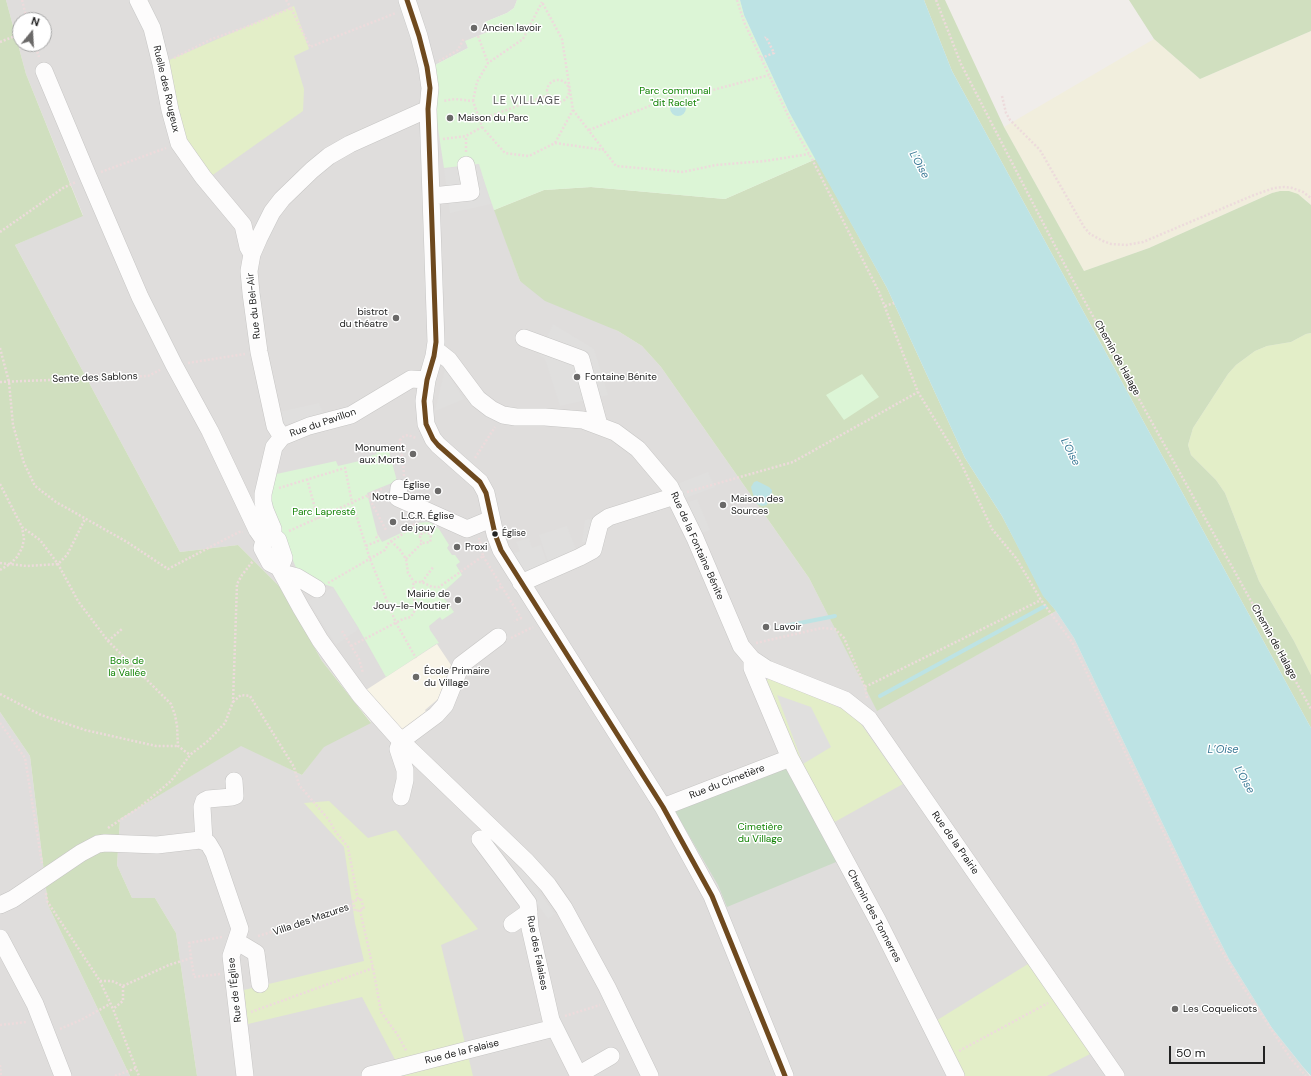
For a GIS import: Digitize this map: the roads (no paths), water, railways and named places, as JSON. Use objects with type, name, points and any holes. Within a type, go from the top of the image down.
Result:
[{"type":"street","name":"Ruelle des Rougeux","points":[[138,0],[152,28],[170,110],[179,143],[203,177],[242,225],[252,254]]},
{"type":"street","points":[[408,4],[419,36],[435,105],[432,196],[435,349],[427,380],[424,409],[429,432],[438,445],[480,482],[486,493],[484,522],[495,534],[501,550],[521,583],[669,808],[712,896],[785,1076]]},
{"type":"street","points":[[44,71],[140,297],[174,365],[210,431],[257,530],[266,541],[270,563],[280,570],[297,577],[317,589]]},
{"type":"street","name":"Rue du Bel-Air","points":[[282,437],[275,426],[259,352],[251,293],[250,271],[252,254],[272,212],[282,199],[329,156],[350,144],[435,105]]},
{"type":"street","points":[[432,196],[471,192],[466,165]]},
{"type":"street","points":[[524,338],[581,359],[599,425]]},
{"type":"street","name":"Rue de la Fontaine Bénite","points":[[435,349],[449,360],[478,399],[491,409],[503,415],[583,420],[615,432],[638,449],[670,486],[675,496],[741,646],[752,659],[752,668],[790,758]]},
{"type":"street","name":"Rue du Pavillon","points":[[282,437],[309,426],[351,415],[411,379],[427,380]]},
{"type":"street","points":[[266,541],[273,528],[265,510],[263,494],[274,447],[282,437]]},
{"type":"street","points":[[396,485],[398,498],[428,513],[467,529],[484,522]]},
{"type":"street","points":[[521,583],[580,558],[593,550],[600,523],[609,517],[675,496]]},
{"type":"street","points":[[280,570],[320,640],[360,695],[401,741],[527,862],[548,885],[564,908],[614,1001],[650,1076]]},
{"type":"street","points":[[401,798],[405,780],[405,770],[398,749],[401,741],[436,715],[445,705],[461,665],[498,637]]},
{"type":"street","name":"Rue de la Prairie","points":[[752,659],[767,669],[845,700],[869,719],[1116,1076]]},
{"type":"street","name":"Rue du Cimetière","points":[[669,808],[790,758]]},
{"type":"street","name":"Chemin des Tonnerres","points":[[790,758],[878,921],[956,1076]]},
{"type":"street","points":[[0,905],[13,899],[43,873],[98,844],[157,845],[200,840],[204,841],[202,807],[204,801],[208,799],[235,796],[234,781]]},
{"type":"street","name":"Rue des Falaises","points":[[480,839],[528,903],[530,928],[551,1020],[578,1075]]},
{"type":"street","name":"Rue de l'Église","points":[[204,841],[208,843],[214,853],[239,925],[239,934],[231,956],[245,1076]]},
{"type":"street","points":[[512,924],[529,912]]},
{"type":"street","points":[[0,938],[6,965],[35,1004],[63,1076]]},
{"type":"street","points":[[236,941],[256,953],[260,984]]},
{"type":"street","name":"Rue de la Falaise","points":[[370,1075],[554,1028]]},
{"type":"street","points":[[578,1075],[611,1056]]},
{"type":"water","name":"L’Oise","points":[[740,0],[924,0],[952,71],[1311,728],[1311,1076],[1272,1028],[1229,959],[1203,908],[1074,638],[1056,611],[1043,596],[1002,516],[965,458],[887,288],[789,112],[744,15]]},
{"type":"water","points":[[675,100],[681,100],[686,105],[684,114],[681,116],[675,116],[670,111],[670,105]]},
{"type":"water","points":[[757,481],[772,490],[771,499],[768,501],[767,505],[762,506],[757,504],[754,498],[751,487],[754,482]]},
{"type":"waterway","points":[[880,696],[1045,606]]},
{"type":"waterway","points":[[780,627],[835,616]]},
{"type":"place","name":"Ancien lavoir","points":[[474,28]]},
{"type":"place","name":"Maison du Parc","points":[[450,118]]},
{"type":"place","name":"bistrot du théatre","points":[[396,318]]},
{"type":"place","name":"Fontaine Bénite","points":[[577,377]]},
{"type":"place","name":"Monument aux Morts","points":[[413,454]]},
{"type":"place","name":"Église Notre-Dame","points":[[438,491]]},
{"type":"place","name":"Maison des Sources","points":[[723,505]]},
{"type":"place","name":"L.C.R. Église de jouy","points":[[393,522]]},
{"type":"place","name":"Église","points":[[495,534]]},
{"type":"place","name":"Proxi","points":[[457,547]]},
{"type":"place","name":"Mairie de Jouy-le-Moutier","points":[[458,600]]},
{"type":"place","name":"Lavoir","points":[[766,627]]},
{"type":"place","name":"École Primaire du Village","points":[[416,677]]},
{"type":"place","name":"Les Coquelicots","points":[[1175,1009]]},
{"type":"district","name":"LE VILLAGE","points":[[527,101]]},
{"type":"park label","name":"Parc communal \"dit Raclet\"","points":[[675,96]]},
{"type":"park label","name":"Parc Lapresté","points":[[324,512]]},
{"type":"park label","name":"Bois de la Vallée","points":[[127,666]]},
{"type":"park label","name":"Cimetière du Village","points":[[760,832]]},
{"type":"water label","name":"L'Oise","points":[[919,165]]},
{"type":"water label","name":"L'Oise","points":[[1070,452]]},
{"type":"water label","name":"L'Oise","points":[[1244,780]]}]
